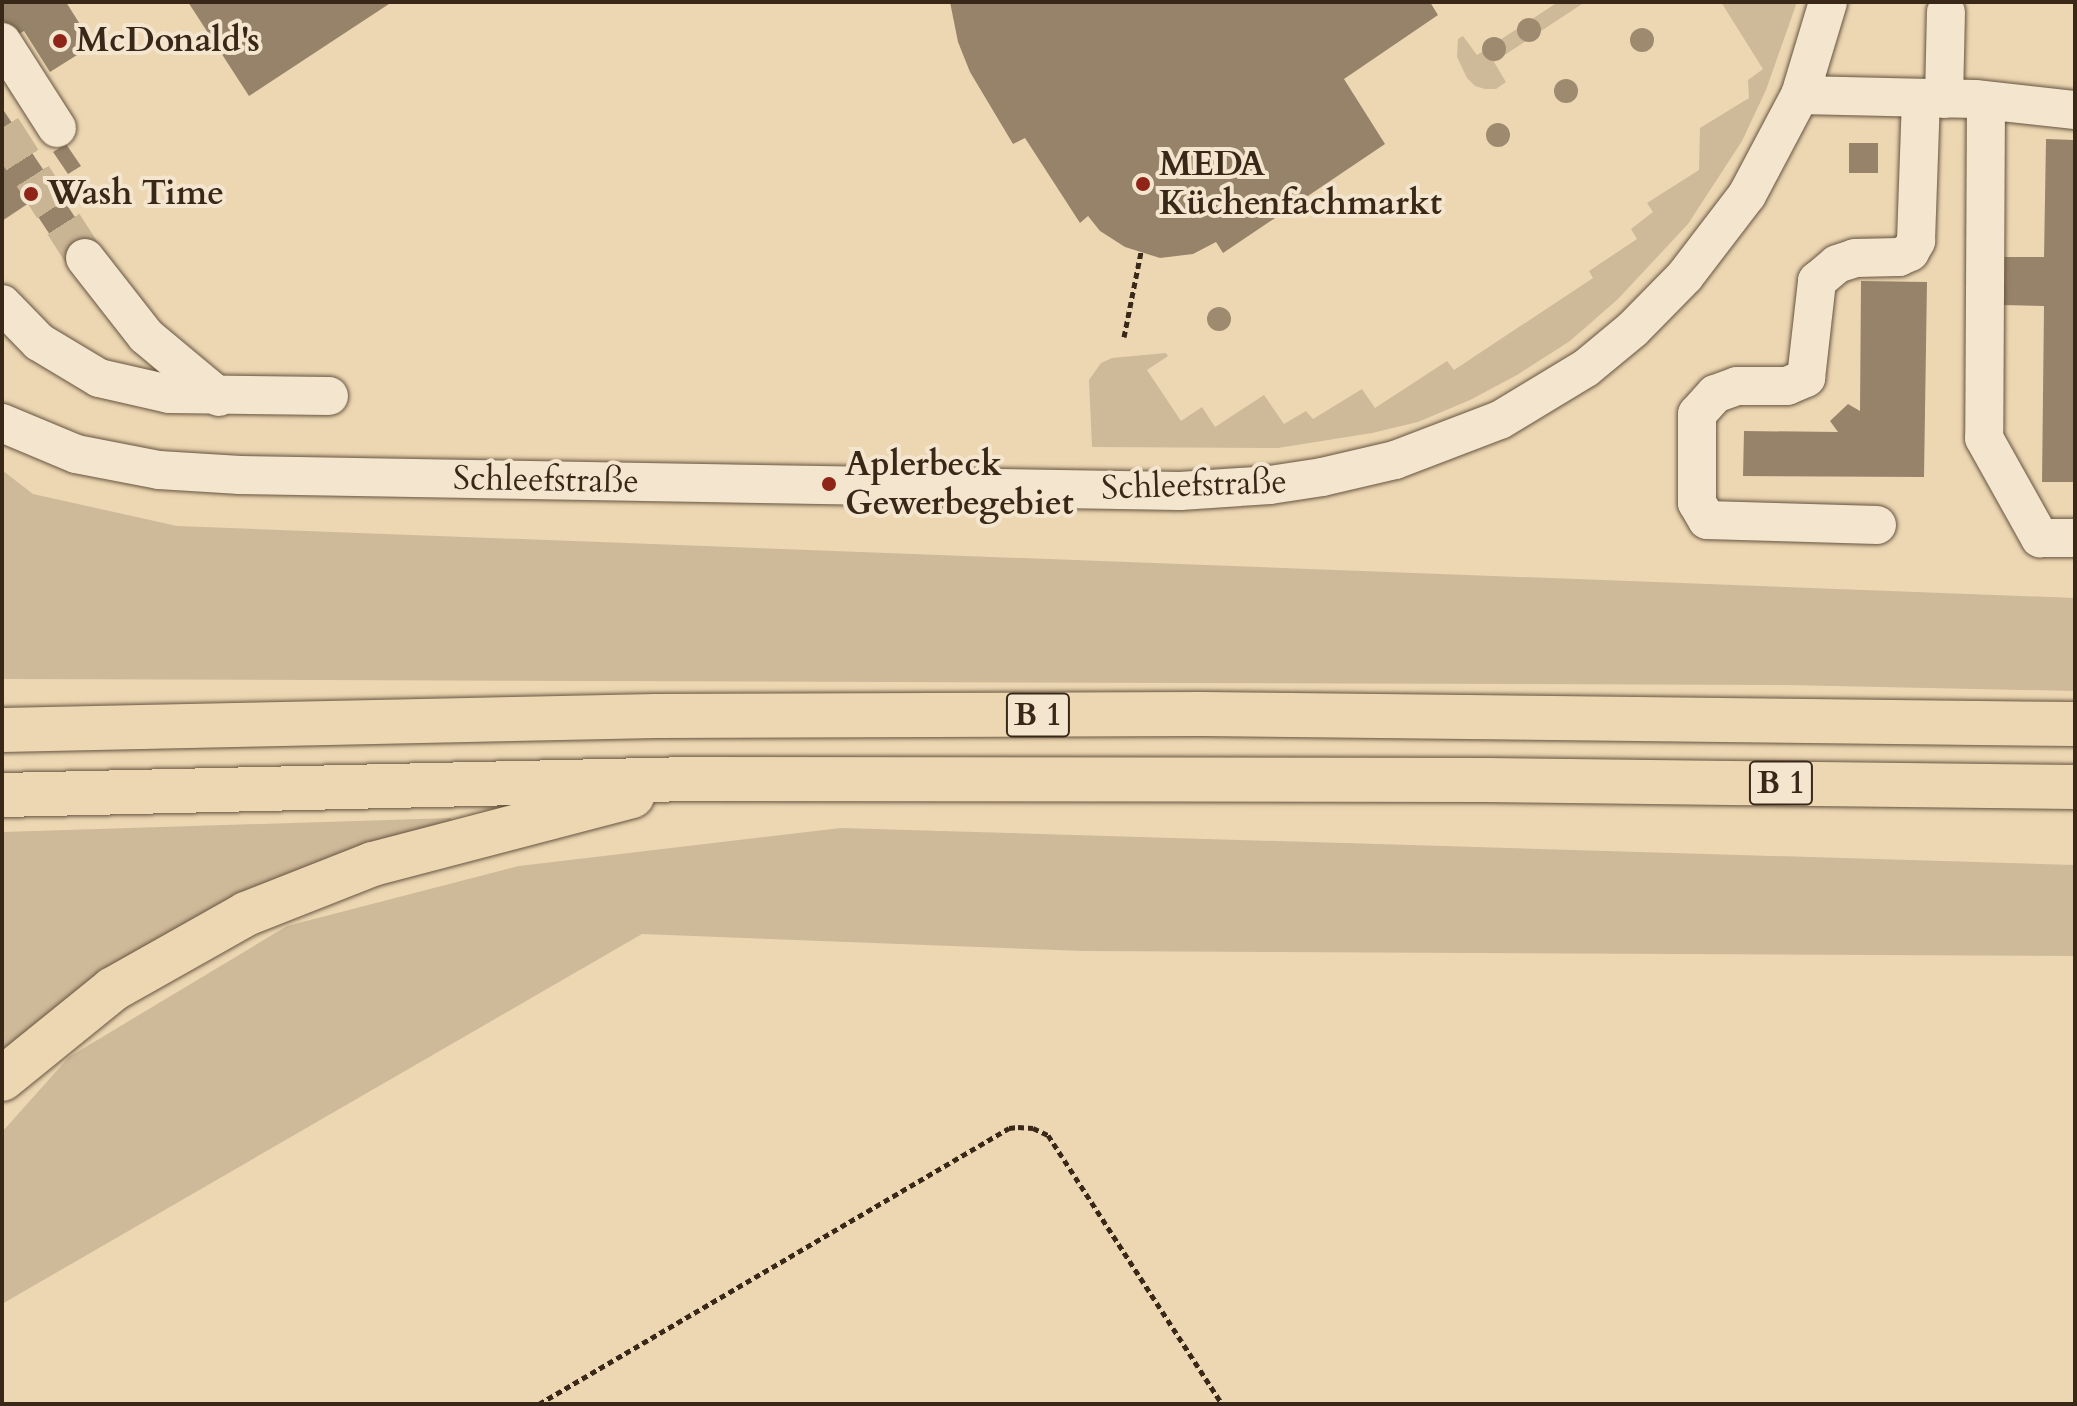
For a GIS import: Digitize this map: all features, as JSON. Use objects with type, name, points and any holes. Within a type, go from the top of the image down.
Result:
[{"type":"highway","name":"B 1","points":[[2,730],[641,716],[1186,714],[2075,724]]},
{"type":"highway","name":"B 1","points":[[2,795],[692,779],[1502,780],[2075,787]]},
{"type":"highway","points":[[2,1079],[113,989],[246,914],[373,864],[692,779]]},
{"type":"street","name":"Schleefstraße","points":[[2,423],[76,454],[159,470],[240,475],[1180,491],[1270,485],[1322,477],[1395,460],[1500,420],[1586,368],[1633,329],[1715,240],[1747,195],[1800,95],[1828,2]]},
{"type":"street","points":[[1877,525],[1707,520],[1697,503],[1697,414],[1715,394],[1737,386],[1787,386],[1806,378],[1817,281],[1837,264],[1855,258],[1899,257],[1910,252],[1916,241],[1932,99],[1946,12]]},
{"type":"street","points":[[2,42],[57,128]]},
{"type":"street","points":[[1800,95],[1986,101],[2075,110]]},
{"type":"street","points":[[1986,101],[1984,438],[2040,538],[2075,538]]},
{"type":"street","points":[[85,258],[146,336],[219,397]]},
{"type":"street","points":[[2,304],[39,342],[99,378],[169,394],[329,396]]},
{"type":"path","points":[[1124,337],[1141,252]]},
{"type":"path","points":[[539,1404],[1009,1128],[1033,1128],[1048,1135],[1222,1404]]},
{"type":"shaded area","points":[[1558,2],[1585,2],[1494,62],[1506,82],[1496,89],[1485,89],[1475,86],[1467,78],[1457,57],[1458,39],[1463,36],[1477,55]]},
{"type":"shaded area","points":[[1721,2],[1797,2],[1766,90],[1742,141],[1688,224],[1618,299],[1570,341],[1470,400],[1418,422],[1372,433],[1278,448],[1092,447],[1089,380],[1101,363],[1112,358],[1166,353],[1168,356],[1147,370],[1181,421],[1202,407],[1215,427],[1264,395],[1284,424],[1306,411],[1313,419],[1362,389],[1375,408],[1447,361],[1454,370],[1593,278],[1589,271],[1637,239],[1631,229],[1653,212],[1647,203],[1699,170],[1700,128],[1749,98],[1748,80],[1763,69]]},
{"type":"shaded area","points":[[2,470],[33,494],[177,526],[2075,598],[2075,691],[1787,685],[2,679]]},
{"type":"shaded area","points":[[451,818],[452,823],[2,1057],[2,832]]},
{"type":"shaded area","points":[[841,828],[2075,865],[2075,956],[1083,951],[642,934],[2,1304],[2,1132],[69,1057],[287,926],[519,866]]},
{"type":"building","name":"McDonald's","points":[[2,2],[66,2],[93,45],[50,72],[24,31],[14,37],[2,18]]},
{"type":"building","points":[[188,2],[392,2],[249,96]]},
{"type":"building","points":[[950,2],[1430,2],[1438,15],[1344,79],[1385,144],[1223,253],[1216,242],[1193,254],[1160,258],[1125,247],[1100,231],[1088,216],[1080,223],[1025,138],[1013,144],[970,72],[958,42]]},
{"type":"building","name":"Wash Time","points":[[2,108],[97,250],[71,267],[29,203],[2,221]]},
{"type":"building","points":[[2046,139],[2075,140],[2075,482],[2042,482],[2044,306],[2002,305],[2002,257],[2044,257]]},
{"type":"building","points":[[1849,143],[1878,143],[1878,173],[1849,173]]},
{"type":"building","points":[[66,144],[81,166],[68,174],[53,152]]},
{"type":"building","points":[[1861,281],[1927,282],[1924,477],[1743,476],[1744,431],[1838,432],[1830,421],[1848,404],[1860,411]]},
{"type":"tunnel","points":[[2,128],[85,258]]},
{"type":"place","name":"McDonald's","points":[[60,41]]},
{"type":"place","name":"MEDA Küchenfachmarkt","points":[[1143,184]]},
{"type":"place","name":"Wash Time","points":[[31,194]]},
{"type":"place","name":"Aplerbeck Gewerbegebiet","points":[[829,484]]}]
